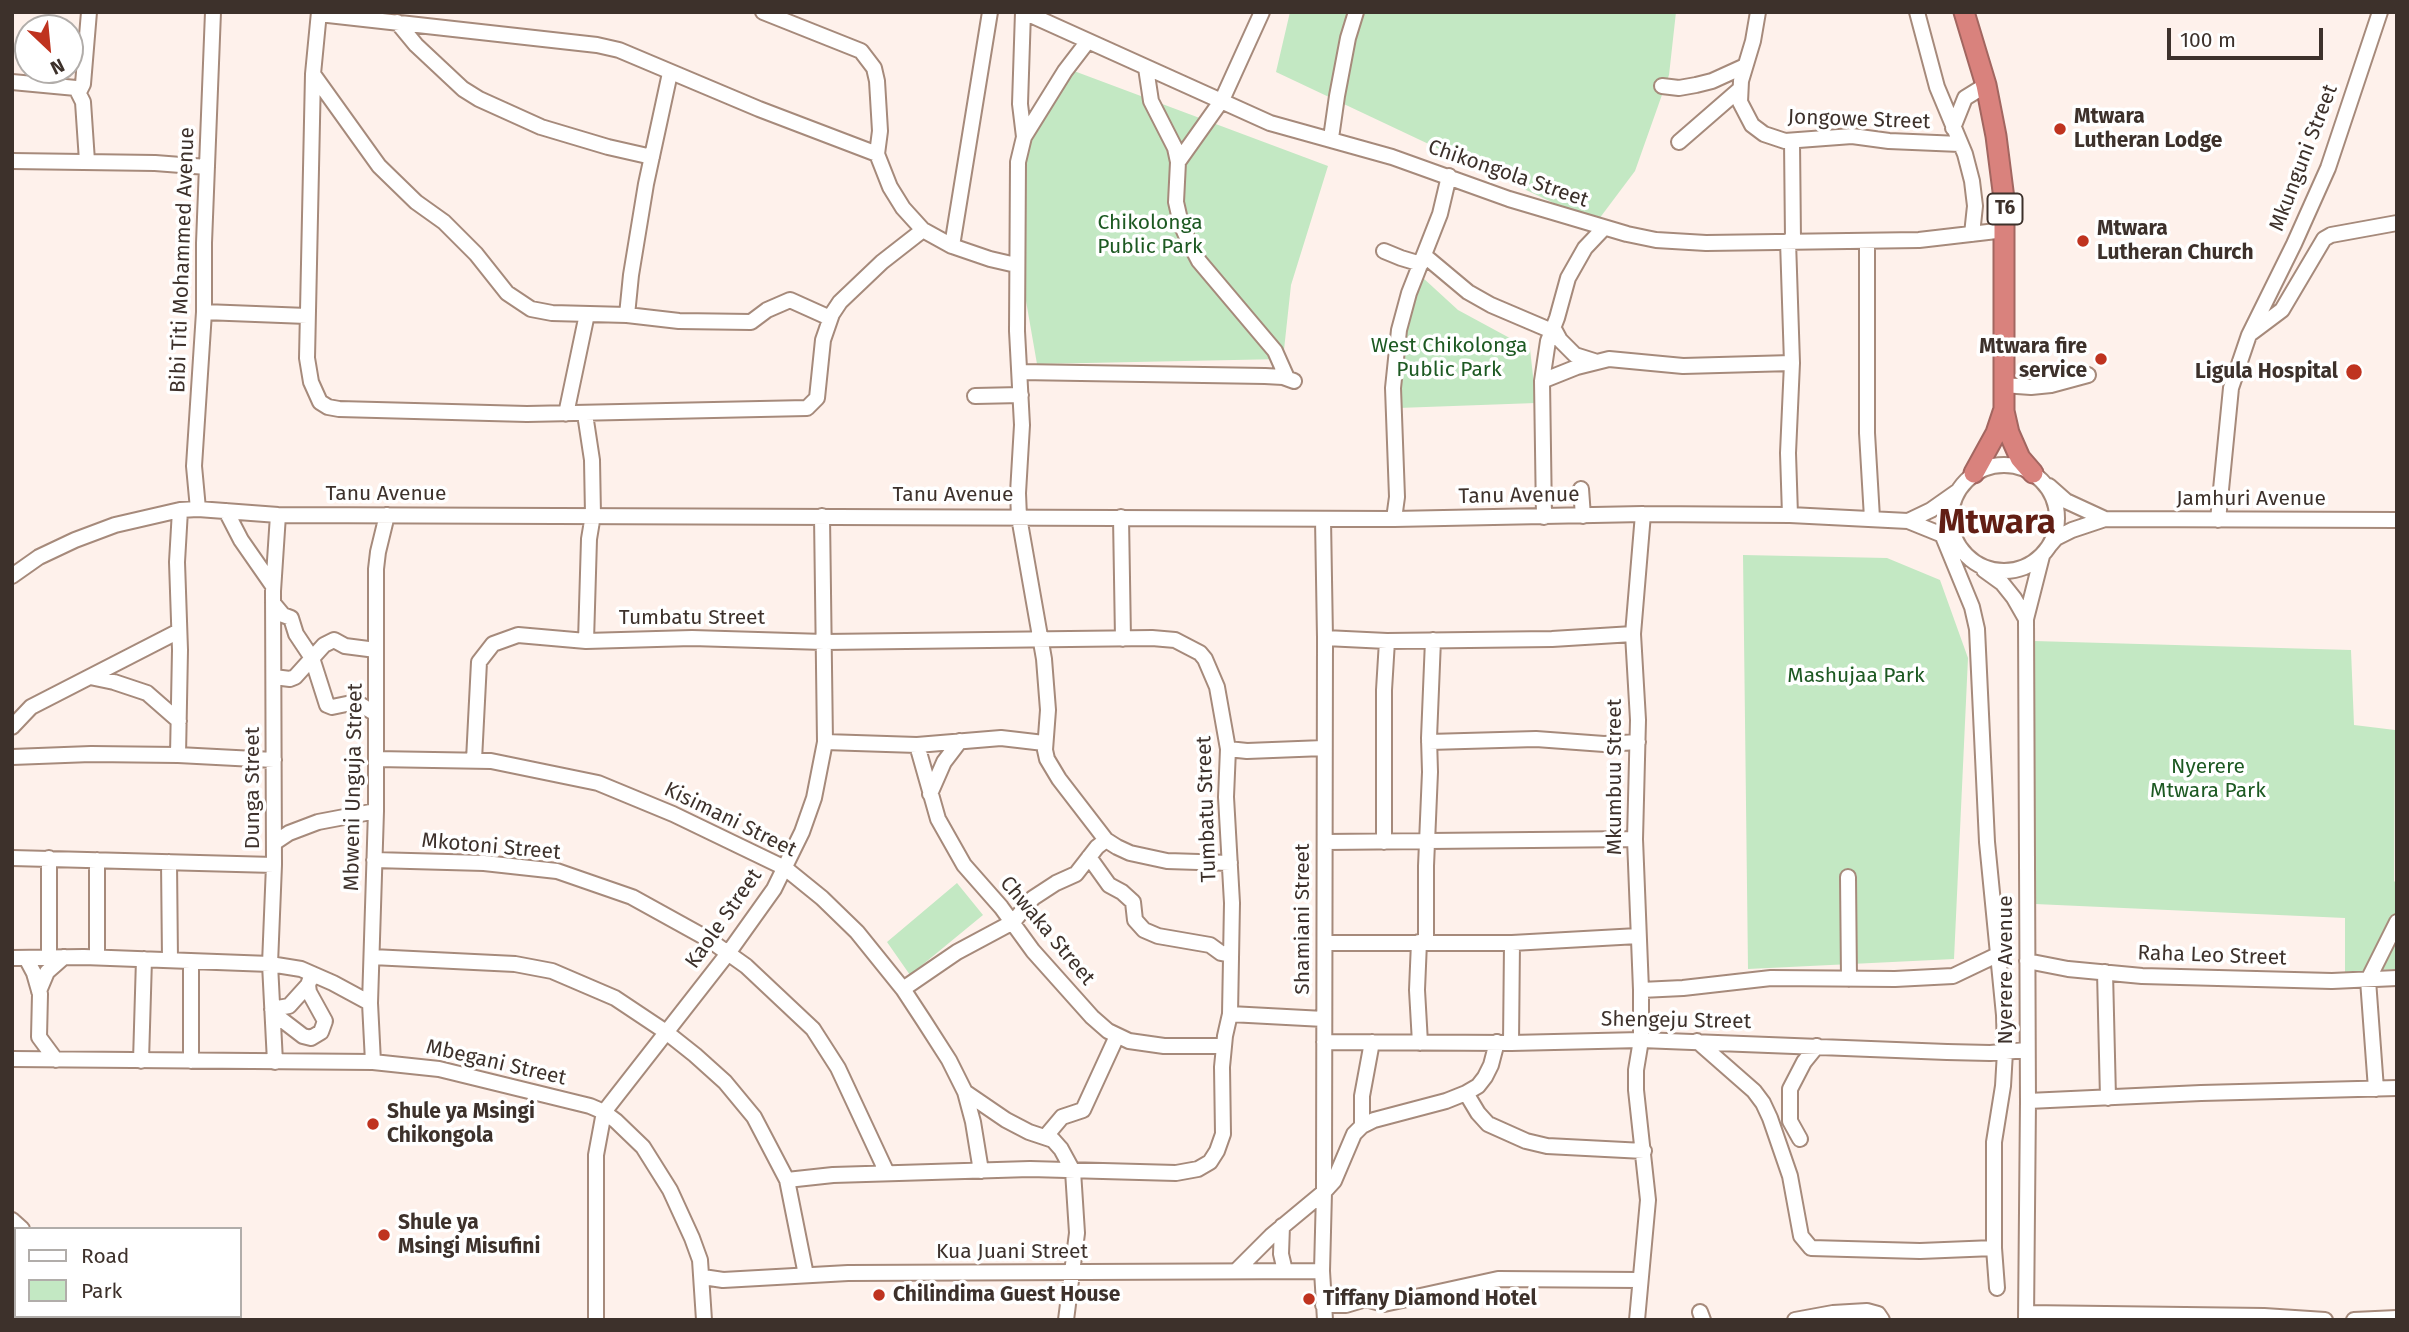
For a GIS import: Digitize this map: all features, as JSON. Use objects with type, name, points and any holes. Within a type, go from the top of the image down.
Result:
[{"type":"highway","name":"T6","points":[[1964,12],[1986,85],[2004,199],[2004,411],[2009,433],[2020,457],[2038,478]]},
{"type":"highway","name":"T6","points":[[1975,474],[2004,411]]},
{"type":"street","points":[[79,92],[83,84],[89,12]]},
{"type":"street","name":"Bibi Titi Mohammed Avenue","points":[[198,509],[194,466],[204,312],[213,12]]},
{"type":"street","points":[[763,12],[861,51],[869,60],[877,81],[880,131],[877,154],[890,187],[903,208],[923,230],[952,246],[990,260],[1016,265]]},
{"type":"street","points":[[952,246],[990,12]]},
{"type":"street","points":[[1024,12],[1020,104],[1024,137]]},
{"type":"street","name":"Chikongola Street","points":[[1024,12],[1270,123],[1331,138],[1449,176],[1509,199],[1604,228],[1656,240],[1919,240],[2005,230]]},
{"type":"street","points":[[1178,162],[1222,100],[1262,12]]},
{"type":"street","points":[[1331,138],[1348,38],[1356,12]]},
{"type":"street","name":"Jongowe Street","points":[[1758,12],[1740,89],[1740,102],[1752,125],[1763,134],[1792,141],[1852,136],[1900,142],[1960,144]]},
{"type":"street","points":[[1917,12],[1937,87],[1972,181],[1975,206],[1972,234]]},
{"type":"street","name":"Mkunguni Street","points":[[2218,520],[2231,388],[2249,335],[2328,168],[2380,12]]},
{"type":"street","points":[[877,154],[670,73],[619,50],[597,45],[319,13],[313,74],[307,316],[307,358],[311,382],[320,402],[339,410],[585,414],[807,408],[816,401],[818,395],[823,340],[830,318],[840,302],[882,262],[923,230]]},
{"type":"street","points":[[397,22],[416,45],[463,89],[479,99],[541,127],[652,157]]},
{"type":"street","points":[[1088,41],[1065,71],[1024,137],[1018,162],[1016,265],[1021,395],[1019,517],[1042,638],[1048,710],[1044,743],[1052,768],[1107,840],[1124,850],[1158,860],[1230,863]]},
{"type":"street","points":[[1662,86],[1679,88],[1696,85],[1745,66]]},
{"type":"street","points":[[1020,372],[1265,376],[1291,380],[1275,351],[1207,270],[1188,240],[1176,202],[1178,162],[1175,148],[1151,101],[1146,68]]},
{"type":"street","points":[[627,315],[631,275],[670,73]]},
{"type":"street","points":[[313,74],[379,166],[416,202],[460,237],[507,293],[531,309],[679,321],[751,322],[767,310],[790,300],[830,318]]},
{"type":"street","points":[[12,82],[73,87],[79,92],[83,102],[87,161]]},
{"type":"street","points":[[1953,128],[1965,98],[1986,85]]},
{"type":"street","points":[[1679,142],[1740,89]]},
{"type":"street","points":[[1790,515],[1788,453],[1792,363],[1792,141]]},
{"type":"street","points":[[12,161],[87,161],[207,167]]},
{"type":"street","points":[[1394,519],[1397,496],[1393,367],[1409,293],[1440,214],[1449,176]]},
{"type":"street","points":[[2249,335],[2282,310],[2324,239],[2331,235],[2397,223]]},
{"type":"street","points":[[1544,517],[1542,381],[1548,341],[1568,278],[1585,248],[1604,228]]},
{"type":"street","points":[[1867,241],[1867,433],[1872,518]]},
{"type":"street","points":[[1384,251],[1401,258],[1423,260],[1491,305],[1553,329],[1575,355],[1599,362]]},
{"type":"street","points":[[204,312],[307,316]]},
{"type":"street","points":[[566,414],[587,314]]},
{"type":"street","points":[[1542,381],[1577,367],[1609,359],[1682,366],[1792,363]]},
{"type":"street","points":[[2003,385],[2051,385],[2088,375]]},
{"type":"street","points":[[975,396],[1021,395]]},
{"type":"street","points":[[585,414],[592,460],[593,515],[589,539],[586,641]]},
{"type":"street","points":[[1975,474],[1994,466],[2014,466],[2038,478],[2066,500],[2105,519]]},
{"type":"street","name":"T6","points":[[1958,491],[1975,474]]},
{"type":"street","name":"T6","points":[[2026,619],[2046,550],[2056,530],[2057,513],[2053,496],[2038,478]]},
{"type":"street","points":[[1581,489],[1583,516]]},
{"type":"street","points":[[1908,521],[1931,510],[1958,491]]},
{"type":"street","points":[[1958,491],[1951,507],[1948,537],[1977,629],[1987,842],[2005,1052],[2003,1086],[1994,1142],[1994,1248],[1997,1288]]},
{"type":"street","name":"Tanu Avenue","points":[[12,576],[39,557],[115,525],[180,510],[198,509],[278,515],[1323,519],[1643,514],[1790,515],[1908,521],[1948,537]]},
{"type":"street","points":[[178,755],[177,562],[180,510]]},
{"type":"street","points":[[226,511],[241,540],[273,586]]},
{"type":"street","name":"Mkumbuu Street","points":[[1637,1320],[1648,1200],[1636,1090],[1641,1040],[1641,990],[1635,839],[1637,742],[1633,635],[1643,514]]},
{"type":"street","name":"Dunga Street","points":[[275,1062],[270,964],[274,864],[273,586],[278,515]]},
{"type":"street","name":"Mbweni Unguja Street","points":[[373,1062],[370,1003],[376,811],[378,552],[387,515]]},
{"type":"street","name":"Kaole Street","points":[[596,1320],[596,1155],[604,1112],[729,952],[774,889],[814,798],[825,742],[822,516]]},
{"type":"street","points":[[1121,517],[1123,639]]},
{"type":"street","name":"Shamiani Street","points":[[1323,519],[1324,1312]]},
{"type":"street","points":[[1976,564],[1993,570],[2010,571],[2027,566],[2056,538],[2105,519]]},
{"type":"street","name":"Jamhuri Avenue","points":[[2105,519],[2397,520]]},
{"type":"street","points":[[1948,537],[1964,554],[2002,583],[2026,619]]},
{"type":"street","points":[[273,603],[283,615],[291,618],[296,634],[312,658],[327,705],[332,707],[356,702],[376,714]]},
{"type":"street","name":"Nyerere Avenue","points":[[2026,619],[2026,1316]]},
{"type":"street","points":[[12,727],[31,707],[179,631]]},
{"type":"street","name":"Tumbatu Street","points":[[474,760],[479,662],[486,651],[504,639],[518,635],[586,641],[692,638],[824,642],[1164,638],[1175,640],[1200,653],[1209,666],[1217,687],[1228,749],[1226,797],[1232,903],[1230,1014],[1223,1045],[1223,1134],[1210,1162],[1198,1169],[1176,1174],[1030,1169],[887,1173],[786,1180]]},
{"type":"street","points":[[1325,638],[1387,641],[1633,635]]},
{"type":"street","points":[[274,677],[295,677],[324,645],[334,640],[345,646],[376,650]]},
{"type":"street","points":[[1420,1043],[1417,990],[1423,942],[1428,840],[1433,640]]},
{"type":"street","points":[[1384,842],[1387,641]]},
{"type":"street","points":[[90,677],[146,693],[179,721]]},
{"type":"street","points":[[825,742],[917,745],[1001,738],[1044,743]]},
{"type":"street","points":[[1429,742],[1536,738],[1604,744],[1637,742]]},
{"type":"street","points":[[930,794],[937,776],[960,741]]},
{"type":"street","name":"Chwaka Street","points":[[917,745],[930,794],[943,828],[964,865],[1013,922],[1033,951],[1092,1017],[1117,1036],[1136,1042],[1164,1046],[1223,1045]]},
{"type":"street","points":[[1228,749],[1247,751],[1324,748]]},
{"type":"street","points":[[12,757],[91,754],[274,760]]},
{"type":"street","name":"Kisimani Street","points":[[376,759],[508,763],[616,789],[785,868],[840,915],[903,989],[949,1060],[965,1092],[981,1171]]},
{"type":"street","points":[[274,843],[289,833],[318,822],[376,811]]},
{"type":"street","points":[[1325,842],[1635,839]]},
{"type":"street","points":[[903,989],[957,952],[1013,922],[1034,898],[1056,883],[1076,874],[1107,840]]},
{"type":"street","points":[[1089,857],[1109,885],[1133,902],[1135,920],[1144,930],[1158,936],[1210,945],[1221,953],[1231,955]]},
{"type":"street","points":[[12,858],[274,864]]},
{"type":"street","points":[[39,992],[57,957],[49,858]]},
{"type":"street","points":[[97,860],[97,957]]},
{"type":"street","name":"Mkotoni Street","points":[[374,860],[484,863],[557,871],[632,897],[729,952],[794,1009],[819,1037],[838,1068],[887,1173]]},
{"type":"street","points":[[169,862],[170,960]]},
{"type":"street","points":[[1848,877],[1849,979]]},
{"type":"street","points":[[2376,1088],[2368,980],[2397,922]]},
{"type":"street","points":[[1325,943],[1512,943],[1638,936]]},
{"type":"street","points":[[1236,1271],[1282,1226],[1325,1192],[1334,1181],[1354,1134],[1362,1126],[1374,1120],[1446,1101],[1478,1086],[1504,1042],[1512,943]]},
{"type":"street","points":[[1641,990],[1771,978],[1953,976],[1997,955]]},
{"type":"street","points":[[19,958],[97,957],[270,964],[301,969],[311,979],[370,1003]]},
{"type":"street","points":[[372,957],[515,964],[552,971],[615,998],[666,1032],[735,1093],[754,1117],[786,1180],[806,1275]]},
{"type":"street","points":[[19,958],[33,971],[39,992],[38,1031],[43,1045],[56,1060]]},
{"type":"street","points":[[141,1061],[144,959]]},
{"type":"street","points":[[191,961],[191,1061]]},
{"type":"street","name":"Raha Leo Street","points":[[2027,961],[2068,969],[2142,976],[2368,980],[2397,978]]},
{"type":"street","points":[[2105,972],[2108,1098]]},
{"type":"street","points":[[273,1011],[303,1036],[312,1038],[321,1032],[325,1021],[310,996],[311,979]]},
{"type":"street","points":[[273,1011],[289,1006],[311,979]]},
{"type":"street","points":[[1230,1014],[1324,1019]]},
{"type":"street","points":[[1066,1320],[1077,1233],[1073,1171],[1056,1143],[1046,1136],[1062,1117],[1083,1110],[1117,1036]]},
{"type":"street","name":"Shengeju Street","points":[[1324,1042],[1641,1040],[1958,1052],[2027,1050]]},
{"type":"street","points":[[1697,1041],[1754,1091],[1763,1103],[1790,1176],[1801,1236],[1811,1248],[1920,1251],[1994,1248]]},
{"type":"street","points":[[1362,1126],[1362,1096],[1372,1042]]},
{"type":"street","points":[[1800,1139],[1790,1121],[1790,1090],[1804,1062],[1817,1046]]},
{"type":"street","name":"Mbegani Street","points":[[12,1059],[373,1062],[439,1069],[590,1106],[604,1112],[643,1147],[654,1162],[692,1238],[703,1277],[705,1320]]},
{"type":"street","points":[[2028,1101],[2397,1088]]},
{"type":"street","name":"Kisimani Street","points":[[965,1092],[1006,1120],[1029,1132],[1046,1136]]},
{"type":"street","points":[[1466,1093],[1488,1124],[1526,1141],[1547,1146],[1644,1151]]},
{"type":"street","points":[[1282,1226],[1281,1254],[1285,1271]]},
{"type":"street","name":"Kua Juani Street","points":[[703,1277],[723,1280],[806,1275],[1322,1271]]},
{"type":"street","points":[[1324,1312],[1366,1299],[1384,1304],[1499,1279],[1639,1280]]},
{"type":"street","points":[[1802,1319],[1867,1311],[1878,1314],[1882,1320]]},
{"type":"street","points":[[2026,1316],[2136,1313],[2325,1320]]},
{"type":"street","points":[[2354,1320],[2397,1318]]},
{"type":"green space","points":[[1290,12],[1676,12],[1669,75],[1635,171],[1596,223],[1276,72]]},
{"type":"green space","name":"Chikolonga Public Park","points":[[1074,71],[1328,166],[1291,285],[1283,359],[1037,364],[1026,301],[1023,152]]},
{"type":"green space","name":"West Chikolonga Public Park","points":[[1422,277],[1458,310],[1530,349],[1536,403],[1398,408],[1398,359]]},
{"type":"green space","name":"Mashujaa Park","points":[[1743,555],[1887,558],[1940,580],[1968,658],[1954,959],[1748,969]]},
{"type":"green space","name":"Nyerere Mtwara Park","points":[[2034,641],[2351,650],[2354,725],[2395,730],[2394,881],[2397,884],[2397,969],[2345,972],[2345,918],[2035,904]]},
{"type":"green space","points":[[957,883],[983,915],[910,975],[887,942]]},
{"type":"place","name":"Mtwara Lutheran Lodge","points":[[2060,129]]},
{"type":"place","name":"Mtwara Lutheran Church","points":[[2083,241]]},
{"type":"place","name":"Mtwara fire service","points":[[2101,359]]},
{"type":"place","name":"Ligula Hospital","points":[[2354,372]]},
{"type":"place","name":"Shule ya Msingi Chikongola","points":[[373,1124]]},
{"type":"place","name":"Shule ya Msingi Misufini","points":[[384,1235]]},
{"type":"place","name":"Chilindima Guest House","points":[[879,1295]]},
{"type":"place","name":"Tiffany Diamond Hotel","points":[[1309,1299]]},
{"type":"district","name":"Mtwara","points":[[1997,523]]}]
